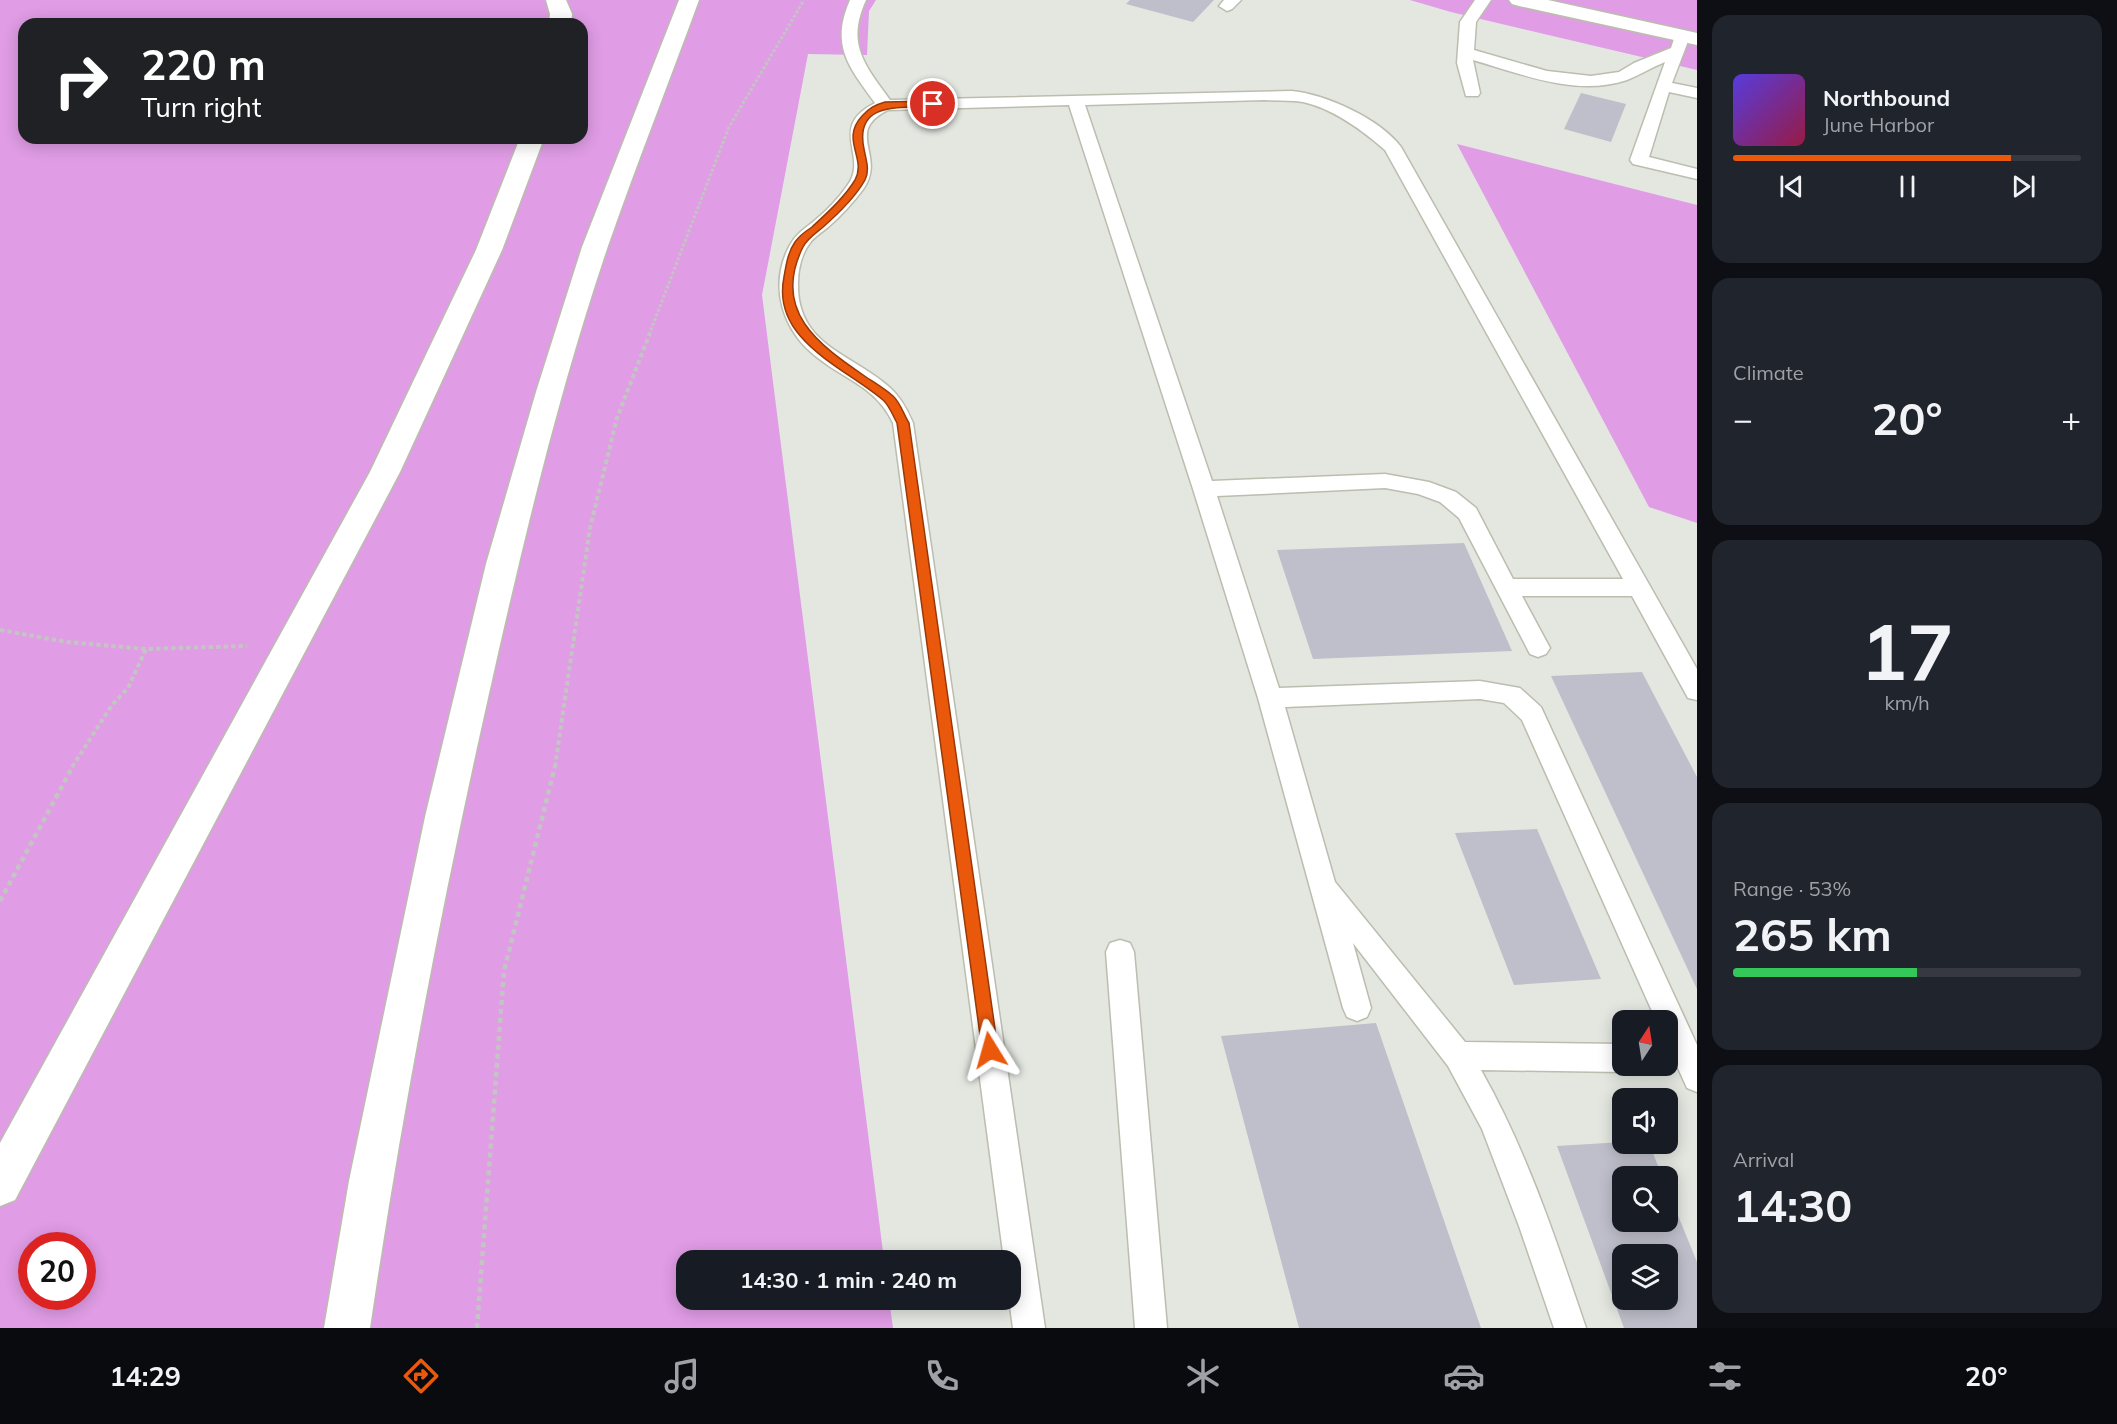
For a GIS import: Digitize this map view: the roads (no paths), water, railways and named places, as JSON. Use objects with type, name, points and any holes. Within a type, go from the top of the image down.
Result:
[{"type":"main road","points":[[556,0],[561,18]]},
{"type":"main road","points":[[347,1328],[370,1181],[436,853],[502,564],[550,392],[595,247],[689,0]]},
{"type":"main road","points":[[1519,0],[1686,42]]},
{"type":"main road","points":[[0,1185],[385,472],[489,250],[530,144]]},
{"type":"lane","points":[[858,0],[846,37],[851,55],[885,105]]},
{"type":"lane","points":[[1472,93],[1465,63],[1468,22],[1483,0]]},
{"type":"lane","points":[[1466,53],[1546,76],[1592,81],[1623,76],[1686,42]]},
{"type":"lane","points":[[1686,42],[1664,86],[1639,160],[1697,174]]},
{"type":"lane","points":[[1664,86],[1697,93]]},
{"type":"lane","points":[[1029,1328],[903,423],[890,399],[823,352],[805,334],[791,310],[787,288],[792,261],[800,243],[837,209],[861,179],[863,167],[856,133],[873,110],[885,105],[1264,95],[1306,98],[1341,111],[1370,128],[1392,147],[1697,691]]},
{"type":"lane","points":[[1076,101],[1204,489],[1270,698],[1319,881],[1357,1008]]},
{"type":"lane","points":[[1204,489],[1385,481],[1420,487],[1448,497],[1468,513],[1538,648]]},
{"type":"lane","points":[[1507,587],[1640,588]]},
{"type":"lane","points":[[1270,698],[1480,690],[1511,695],[1532,714],[1685,1065]]},
{"type":"lane","points":[[1319,881],[1458,1056],[1494,1122],[1535,1226],[1570,1328]]},
{"type":"lane","points":[[1120,952],[1151,1328]]},
{"type":"lane","points":[[1458,1056],[1612,1058]]}]
